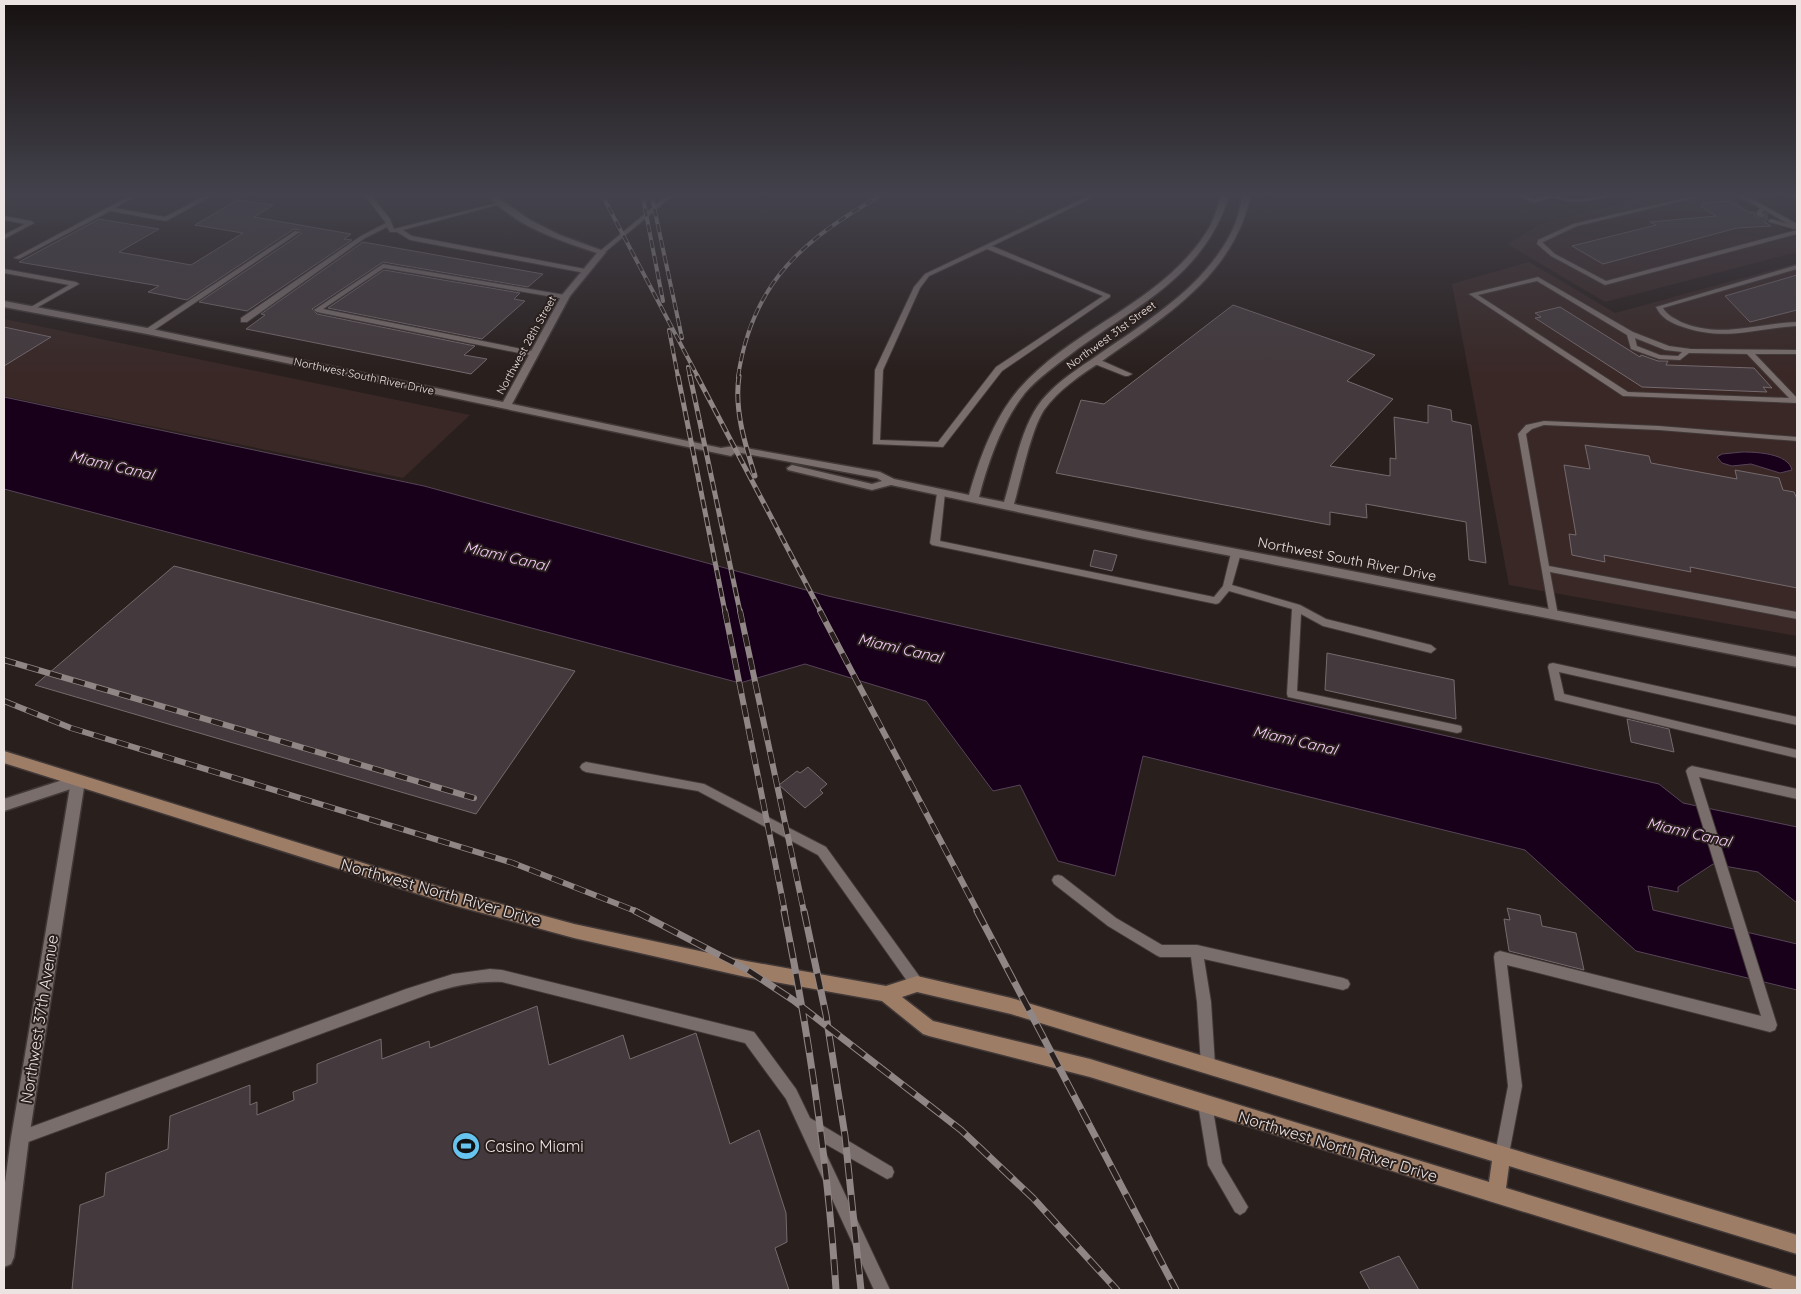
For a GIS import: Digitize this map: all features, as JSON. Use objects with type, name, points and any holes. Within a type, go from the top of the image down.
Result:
[{"type":"main road","name":"Northwest North River Drive","points":[[4,757],[443,896],[565,928],[746,969],[886,994],[917,984]]},
{"type":"main road","points":[[917,984],[1011,1006],[1797,1244]]},
{"type":"main road","name":"Northwest North River Drive","points":[[886,994],[929,1028],[1082,1066],[1797,1287]]},
{"type":"main road","points":[[1496,1194],[1502,1154]]},
{"type":"street","name":"Northwest 28th Street","points":[[507,405],[565,297],[601,253]]},
{"type":"street","name":"Northwest 31st Street","points":[[1008,507],[1034,419],[1040,407],[1061,386],[1083,355],[1195,253]]},
{"type":"street","name":"Northwest 31st Street","points":[[972,500],[978,478],[1014,401],[1034,378],[1083,355],[1160,314],[1209,270],[1223,253]]},
{"type":"street","name":"Northwest South River Drive","points":[[4,304],[147,330],[724,450],[872,487],[891,482],[1236,553],[1797,662]]},
{"type":"street","points":[[4,805],[78,781]]},
{"type":"street","name":"Northwest 37th Avenue","points":[[4,1257],[20,1138],[78,781]]},
{"type":"lane","points":[[17,258],[26,253]]},
{"type":"lane","points":[[147,330],[264,253]]},
{"type":"lane","points":[[244,320],[340,253]]},
{"type":"lane","points":[[492,253],[586,271]]},
{"type":"lane","points":[[971,253],[927,275],[917,286],[879,370],[876,442],[940,445],[999,369],[1108,296],[1004,253]]},
{"type":"lane","points":[[1551,253],[1605,284],[1718,253]]},
{"type":"lane","points":[[534,354],[317,310],[383,266],[565,297]]},
{"type":"lane","points":[[1797,268],[1659,306],[1662,313],[1668,317],[1684,326],[1699,330],[1753,331],[1778,324],[1797,324]]},
{"type":"lane","points":[[4,272],[76,284],[31,309]]},
{"type":"lane","points":[[1748,352],[1796,401],[1626,394],[1472,294],[1538,279],[1630,334],[1668,348],[1687,351],[1797,352]]},
{"type":"lane","points":[[1630,334],[1634,347],[1648,354],[1680,358],[1687,351]]},
{"type":"lane","points":[[1083,355],[1128,374]]},
{"type":"lane","points":[[1553,615],[1522,434],[1529,427],[1544,423],[1603,425],[1797,439]]},
{"type":"lane","points":[[941,493],[935,543],[1216,601],[1227,587],[1236,553]]},
{"type":"lane","points":[[1545,568],[1797,616]]},
{"type":"lane","points":[[1227,587],[1297,607],[1323,622],[1431,649]]},
{"type":"lane","points":[[1297,607],[1292,694],[1457,729]]},
{"type":"lane","points":[[1797,721],[1553,667],[1558,697],[1797,754]]},
{"type":"lane","points":[[586,767],[700,787],[822,851],[917,984]]},
{"type":"lane","points":[[1502,1154],[1515,1086],[1500,958],[1770,1025],[1692,771],[1797,794]]},
{"type":"lane","points":[[1058,880],[1112,922],[1160,951],[1197,952],[1343,984]]},
{"type":"lane","points":[[1197,952],[1204,1002],[1208,1065]]},
{"type":"lane","points":[[20,1138],[406,995],[466,978],[492,975],[565,990],[749,1037],[791,1094],[882,1290]]},
{"type":"lane","points":[[1205,1104],[1215,1165],[1240,1207]]},
{"type":"lane","points":[[804,1123],[887,1172]]},
{"type":"shaded area","points":[[1523,253],[1792,253],[1605,302]]},
{"type":"shaded area","points":[[1529,262],[1615,313],[1797,263],[1797,636],[1509,585],[1452,284]]},
{"type":"shaded area","points":[[4,319],[470,415],[403,478],[4,396]]},
{"type":"water","name":"Miami Canal","points":[[4,397],[424,486],[828,596],[1659,784],[1683,803],[1797,827],[1797,903],[1758,872],[1713,864],[1678,887],[1678,892],[1648,886],[1653,910],[1797,944],[1797,990],[1636,951],[1525,850],[1143,756],[1115,876],[1058,861],[1020,785],[993,791],[926,701],[805,664],[740,683],[4,489]]},
{"type":"water","points":[[1742,452],[1763,453],[1778,457],[1789,464],[1792,470],[1780,473],[1751,464],[1732,466],[1722,463],[1717,457],[1722,454]]},
{"type":"building","points":[[35,253],[127,253],[191,265],[210,253],[257,253],[187,300],[148,292],[159,286],[19,262]]},
{"type":"building","points":[[272,253],[332,253],[247,311],[199,302]]},
{"type":"building","points":[[347,253],[427,253],[543,274],[528,287],[383,262],[312,309],[317,314],[475,346],[464,355],[487,359],[471,374],[246,329],[265,315],[261,314]]},
{"type":"building","points":[[1585,253],[1643,253],[1603,264]]},
{"type":"building","points":[[384,270],[520,293],[514,299],[525,301],[482,339],[328,308]]},
{"type":"building","points":[[1797,275],[1797,310],[1750,322],[1725,296]]},
{"type":"building","points":[[1233,305],[1375,355],[1347,381],[1393,399],[1330,466],[1390,476],[1390,458],[1396,459],[1394,417],[1428,423],[1428,405],[1451,410],[1452,421],[1471,425],[1486,563],[1469,560],[1466,522],[1366,504],[1367,518],[1330,512],[1330,525],[1056,473],[1081,400],[1104,404]]},
{"type":"building","points":[[1560,307],[1640,357],[1641,355],[1658,361],[1668,361],[1666,365],[1754,368],[1772,388],[1763,387],[1767,392],[1642,387],[1535,318],[1541,317],[1535,313]]},
{"type":"building","points":[[4,327],[51,337],[4,366]]},
{"type":"building","points":[[1585,445],[1649,456],[1651,463],[1737,479],[1735,470],[1779,478],[1783,490],[1794,492],[1797,499],[1797,588],[1690,567],[1691,572],[1604,555],[1605,562],[1572,555],[1569,534],[1576,535],[1564,465],[1590,469]]},
{"type":"building","points":[[1094,550],[1117,555],[1112,571],[1090,566]]},
{"type":"building","points":[[174,566],[575,671],[476,814],[35,685]]},
{"type":"building","points":[[1327,653],[1454,680],[1456,719],[1325,690]]},
{"type":"building","points":[[1627,719],[1669,729],[1674,752],[1631,742]]},
{"type":"building","points":[[808,767],[827,784],[820,790],[823,793],[805,808],[779,785],[797,771],[800,773]]},
{"type":"building","points":[[1507,908],[1540,915],[1542,926],[1576,933],[1584,970],[1509,951],[1504,919],[1510,920]]},
{"type":"building","name":"Casino Miami","points":[[537,1006],[549,1065],[623,1035],[630,1059],[696,1033],[730,1144],[759,1130],[786,1213],[787,1242],[775,1248],[789,1290],[72,1290],[80,1205],[104,1196],[106,1173],[168,1149],[170,1116],[250,1085],[250,1105],[257,1102],[257,1115],[294,1100],[293,1092],[317,1083],[317,1064],[381,1039],[382,1059],[429,1041],[430,1048]]},
{"type":"building","points":[[1399,1256],[1419,1290],[1370,1290],[1360,1272]]},
{"type":"railway","points":[[633,253],[698,377]]},
{"type":"railway","points":[[654,253],[663,301]]},
{"type":"railway","points":[[664,253],[682,338]]},
{"type":"railway","points":[[738,377],[745,343],[755,314],[769,289],[786,266],[799,253]]},
{"type":"railway","points":[[669,330],[678,377]]},
{"type":"railway","points":[[688,367],[690,377]]},
{"type":"railway","points":[[678,376],[725,612]]},
{"type":"railway","points":[[690,376],[740,612]]},
{"type":"railway","points":[[697,376],[821,612]]},
{"type":"railway","points":[[739,376],[739,414],[755,476]]},
{"type":"railway","points":[[725,611],[785,912]]},
{"type":"railway","points":[[740,611],[804,912]]},
{"type":"railway","points":[[820,611],[978,912]]},
{"type":"railway","points":[[4,660],[474,798]]},
{"type":"railway","points":[[4,701],[71,728],[513,863],[638,912]]},
{"type":"railway","points":[[635,911],[746,969],[802,1007]]},
{"type":"railway","points":[[784,911],[802,1007]]},
{"type":"railway","points":[[804,911],[828,1027]]},
{"type":"railway","points":[[977,911],[1176,1290]]},
{"type":"railway","points":[[802,1007],[828,1027]]},
{"type":"railway","points":[[802,1007],[823,1147],[836,1290]]},
{"type":"railway","points":[[828,1027],[961,1130],[1033,1198],[1117,1290]]},
{"type":"railway","points":[[828,1027],[845,1136],[861,1290]]},
{"type":"place","name":"Casino Miami","points":[[466,1146]]}]
